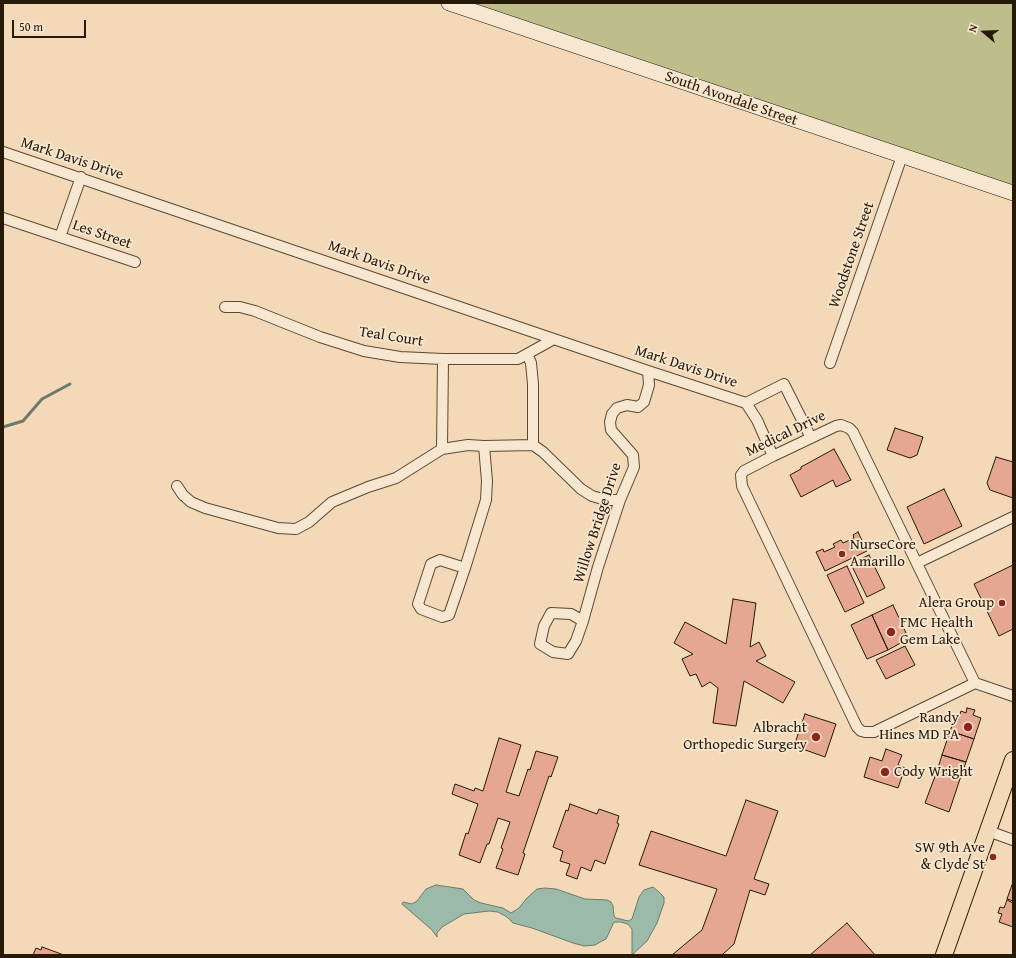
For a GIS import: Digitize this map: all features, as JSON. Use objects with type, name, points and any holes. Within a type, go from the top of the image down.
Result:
[{"type":"main road","points":[[944,955],[1013,760]]},
{"type":"street","name":"South Avondale Street","points":[[449,3],[1013,193]]},
{"type":"street","name":"Mark Davis Drive","points":[[3,152],[81,177],[648,371],[746,403],[757,420],[773,456]]},
{"type":"street","name":"Woodstone Street","points":[[830,363],[902,156]]},
{"type":"street","name":"Les Street","points":[[60,237],[81,177]]},
{"type":"street","name":"Les Street","points":[[3,218],[134,262]]},
{"type":"street","name":"Teal Court","points":[[225,307],[240,307],[255,311],[364,351],[400,357],[443,359],[518,359],[554,339]]},
{"type":"street","points":[[527,354],[531,363],[533,384],[533,445]]},
{"type":"street","points":[[442,449],[443,359]]},
{"type":"street","name":"Willow Bridge Drive","points":[[583,621],[571,614],[551,613],[544,626],[540,644],[553,652],[568,654],[576,641],[583,621],[598,567],[620,500],[634,467],[633,455],[611,430],[610,422],[612,414],[617,408],[627,405],[638,407],[644,402],[649,385],[648,371]]},
{"type":"street","name":"Mark Davis Drive","points":[[746,403],[784,384],[811,438]]},
{"type":"street","name":"Medical Drive","points":[[841,425],[849,428],[853,432],[975,683],[874,732],[861,731],[857,727],[742,486],[742,475],[744,472],[773,456],[841,425]]},
{"type":"street","points":[[177,486],[183,495],[192,502],[205,508],[278,528],[296,528],[309,522],[332,502],[368,487],[396,478],[442,449],[468,445],[533,445],[543,452],[581,489],[592,496],[606,500],[620,500]]},
{"type":"street","points":[[465,568],[440,560],[431,564],[418,604],[421,610],[442,617],[449,615],[465,568],[486,500],[487,481],[484,446]]},
{"type":"street","points":[[917,563],[1013,517]]},
{"type":"street","points":[[975,683],[1013,696]]},
{"type":"street","points":[[988,831],[1013,840]]},
{"type":"green space","points":[[469,3],[1013,3],[1013,187]]},
{"type":"shaded area","points":[[436,885],[463,889],[474,900],[503,908],[511,913],[519,908],[537,889],[545,888],[556,889],[585,899],[607,900],[611,902],[613,906],[614,916],[616,918],[628,921],[632,919],[639,897],[644,890],[653,887],[664,897],[664,903],[657,923],[647,941],[632,955],[632,929],[628,924],[621,922],[614,922],[606,939],[595,945],[584,946],[513,923],[507,917],[498,912],[489,911],[464,914],[442,927],[437,933],[437,937],[432,930],[402,904],[403,902],[412,904],[417,901],[426,889]]},
{"type":"building","points":[[895,428],[923,437],[917,455],[910,458],[887,450]]},
{"type":"building","points":[[834,449],[851,480],[836,487],[833,480],[801,497],[790,475],[801,469],[801,467]]},
{"type":"building","points":[[996,457],[1013,462],[1013,498],[990,490],[987,483]]},
{"type":"building","points":[[944,489],[962,526],[924,544],[907,507]]},
{"type":"building","points":[[858,532],[867,551],[825,571],[816,552],[823,549],[824,552],[835,547],[833,544],[841,540],[843,543],[854,538],[853,535]]},
{"type":"building","points":[[869,555],[885,588],[867,597],[851,564]]},
{"type":"building","points":[[1013,565],[1013,629],[999,636],[974,584]]},
{"type":"building","points":[[847,566],[864,603],[845,612],[827,575]]},
{"type":"building","points":[[733,599],[756,603],[750,647],[759,642],[766,656],[756,661],[795,682],[783,703],[744,681],[736,726],[713,723],[718,688],[710,682],[702,687],[696,674],[690,676],[682,659],[693,654],[674,643],[685,622],[726,644]]},
{"type":"building","points":[[893,605],[906,633],[904,634],[906,640],[888,650],[872,615]]},
{"type":"building","points":[[872,615],[888,650],[867,659],[851,625]]},
{"type":"building","points":[[905,646],[915,665],[886,679],[876,660]]},
{"type":"building","points":[[967,708],[975,710],[973,715],[981,718],[974,739],[950,731],[954,721],[957,722],[961,711],[966,713]]},
{"type":"building","points":[[805,714],[836,724],[825,757],[794,746]]},
{"type":"building","points":[[950,731],[974,739],[966,762],[942,755]]},
{"type":"building","points":[[499,738],[521,745],[506,792],[519,796],[536,751],[558,757],[551,777],[549,776],[523,853],[525,854],[518,875],[496,868],[510,822],[498,818],[489,844],[487,844],[480,863],[459,855],[478,804],[452,794],[455,784],[474,791],[475,788],[483,791]]},
{"type":"building","points":[[886,749],[902,755],[898,765],[905,768],[898,788],[864,777],[870,757],[882,761]]},
{"type":"building","points":[[942,755],[966,762],[960,779],[937,771]]},
{"type":"building","points":[[937,771],[960,779],[949,812],[925,803]]},
{"type":"building","points":[[746,800],[778,811],[754,879],[769,884],[765,895],[750,890],[734,944],[722,955],[672,955],[702,930],[717,889],[639,865],[651,831],[726,856]]},
{"type":"building","points":[[570,804],[597,814],[599,809],[619,816],[617,823],[619,824],[605,864],[595,860],[591,871],[581,867],[577,879],[566,875],[570,864],[560,861],[563,851],[553,847],[566,810],[568,811]]},
{"type":"building","points":[[1013,882],[1013,901],[1007,899]]},
{"type":"building","points":[[1007,900],[1013,903],[1013,927],[999,922],[1002,914],[998,913],[1000,907],[1004,908]]},
{"type":"building","points":[[847,923],[875,955],[810,955]]},
{"type":"building","points":[[42,947],[64,955],[33,955],[36,948],[41,950]]},
{"type":"waterway","points":[[3,427],[23,421],[42,399],[70,384]]},
{"type":"place","name":"NurseCore Amarillo","points":[[842,554]]},
{"type":"place","name":"Alera Group","points":[[1002,603]]},
{"type":"place","name":"FMC Health Gem Lake","points":[[891,632]]},
{"type":"place","name":"Randy Hines MD PA","points":[[968,727]]},
{"type":"place","name":"Albracht Orthopedic Surgery","points":[[816,737]]},
{"type":"place","name":"Cody Wright","points":[[885,772]]},
{"type":"place","name":"SW 9th Ave & Clyde St","points":[[993,857]]}]
